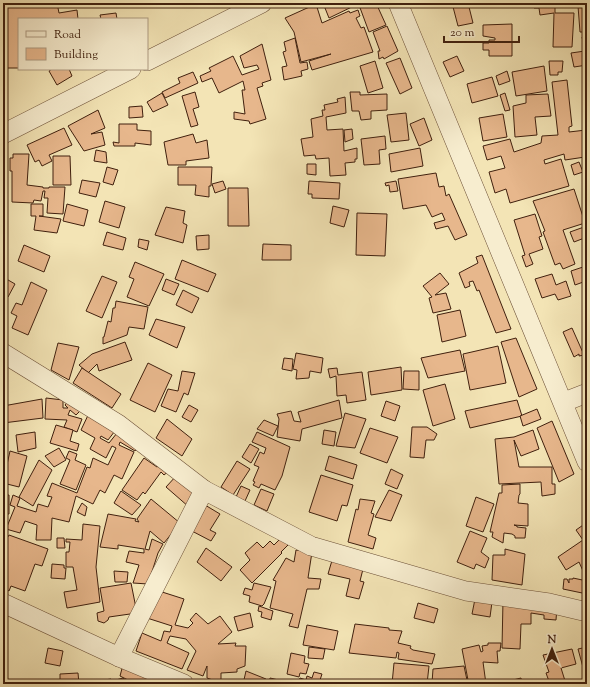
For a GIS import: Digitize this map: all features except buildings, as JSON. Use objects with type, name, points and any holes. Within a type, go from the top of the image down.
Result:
[{"type":"street","points":[[148,60],[262,3]]},
{"type":"street","points":[[398,3],[564,402],[587,462]]},
{"type":"street","points":[[3,134],[129,70]]},
{"type":"street","points":[[3,353],[118,424],[204,490],[311,546],[466,591],[548,604],[587,612]]},
{"type":"street","points":[[564,402],[587,393]]},
{"type":"street","points":[[119,657],[204,490]]},
{"type":"street","points":[[3,603],[119,657],[184,684]]}]
